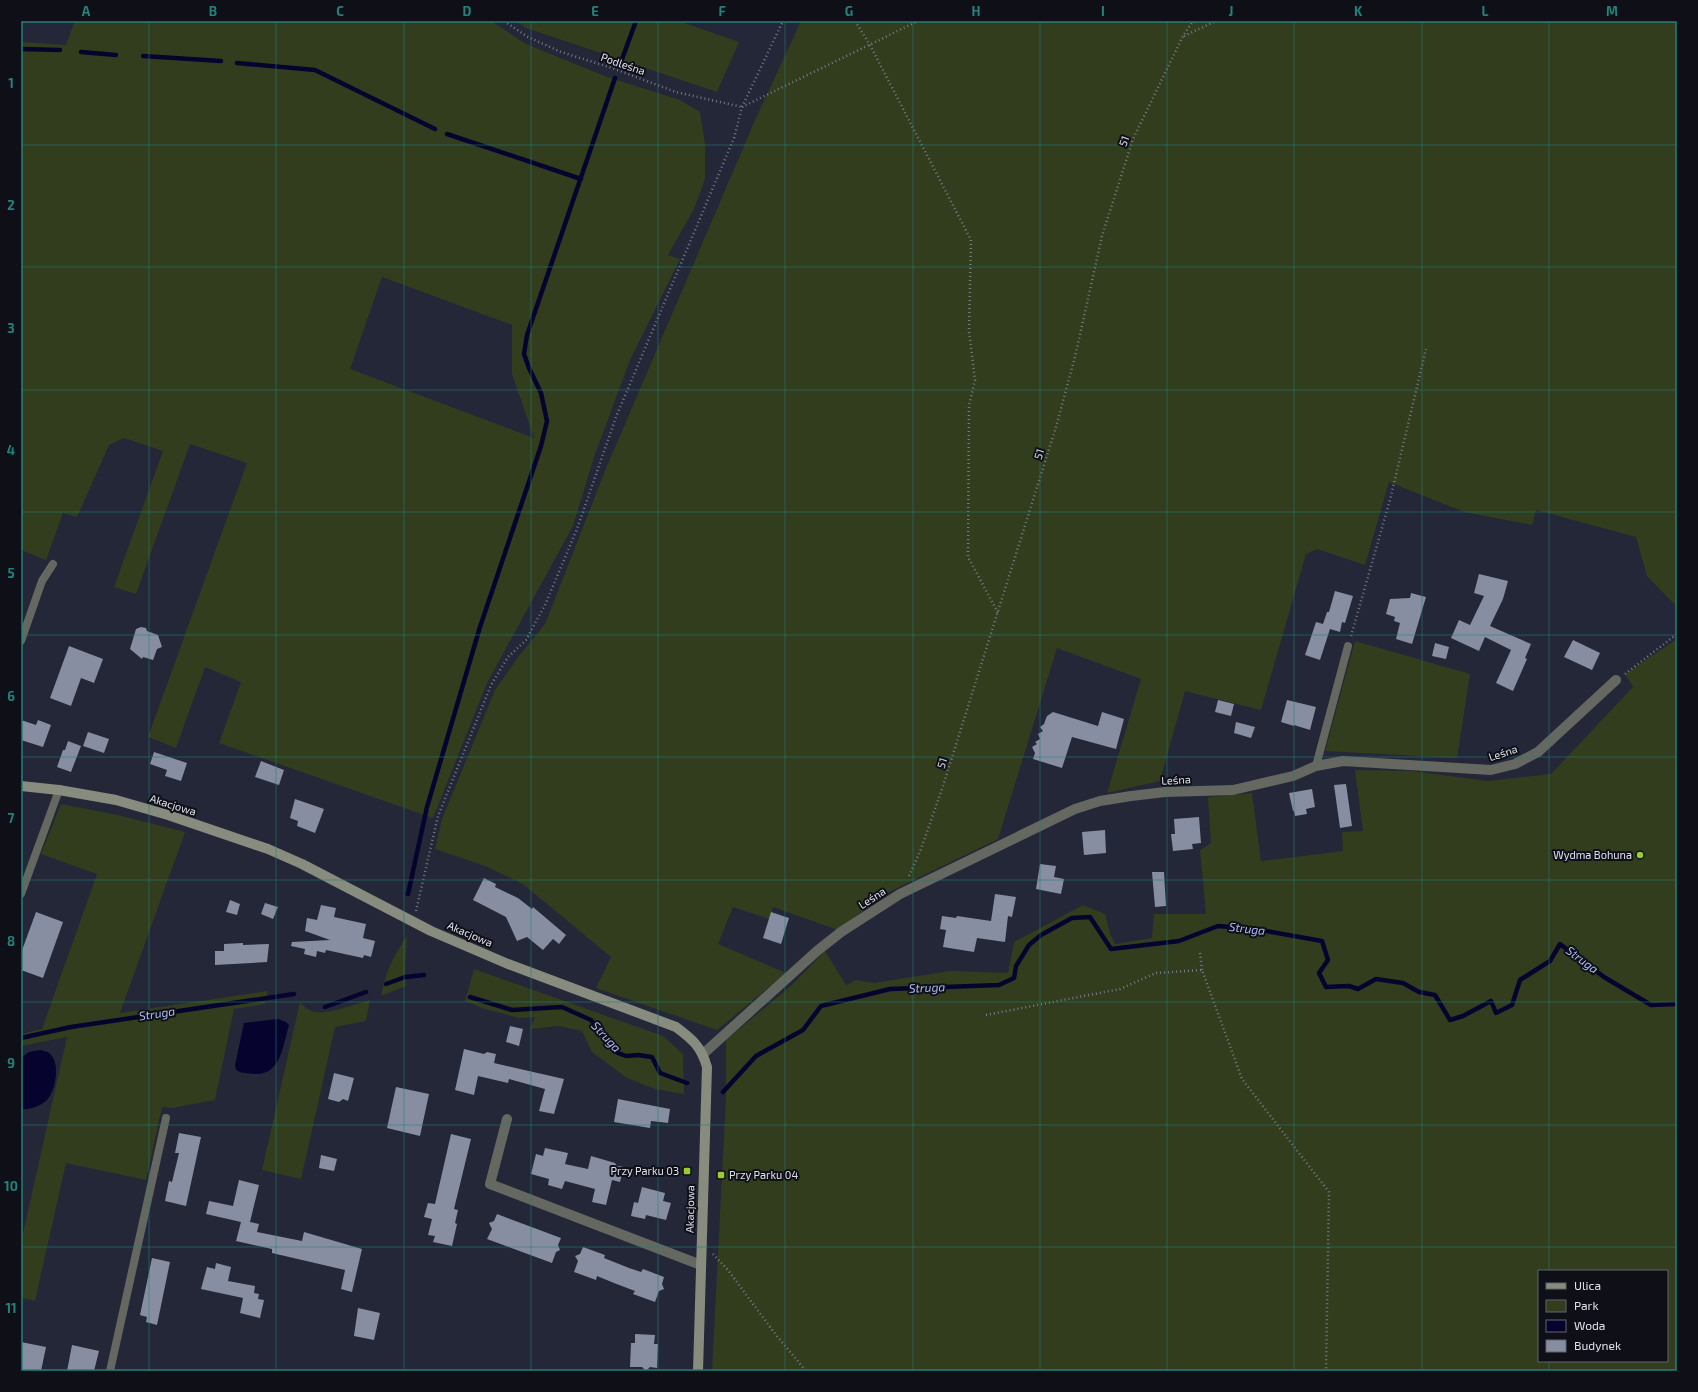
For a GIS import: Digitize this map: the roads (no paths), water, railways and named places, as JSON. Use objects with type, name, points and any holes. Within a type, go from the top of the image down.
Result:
[{"type":"street","name":"Leśna","points":[[703,1054],[817,951],[841,932],[900,894],[1075,809],[1100,801],[1131,796],[1165,792],[1233,790],[1293,776],[1316,766],[1343,761],[1491,770],[1515,764],[1538,752],[1616,680]]},
{"type":"street","name":"Akacjowa","points":[[21,786],[59,790],[116,800],[176,818],[268,849],[302,864],[411,921],[508,964],[676,1027],[693,1040],[703,1054],[707,1067],[698,1371]]},
{"type":"street","points":[[507,1119],[490,1184],[701,1265]]},
{"type":"lane","points":[[21,641],[42,581],[53,564]]},
{"type":"lane","points":[[1316,766],[1348,646]]},
{"type":"lane","points":[[21,894],[59,790]]},
{"type":"lane","points":[[110,1371],[166,1118]]},
{"type":"water","points":[[278,1019],[289,1025],[282,1050],[275,1065],[270,1070],[263,1073],[245,1073],[236,1070],[235,1065],[244,1023]]},
{"type":"water","points":[[40,1050],[49,1053],[53,1057],[55,1063],[56,1076],[53,1090],[47,1100],[42,1104],[31,1108],[21,1109],[21,1058],[29,1052]]},
{"type":"waterway","points":[[621,62],[636,21]]},
{"type":"waterway","points":[[21,49],[60,50]]},
{"type":"waterway","points":[[81,52],[116,55]]},
{"type":"waterway","points":[[143,56],[221,61]]},
{"type":"waterway","points":[[237,63],[315,70],[435,129]]},
{"type":"waterway","points":[[408,894],[427,807],[480,627],[541,446],[547,421],[541,393],[524,354],[527,335],[615,78]]},
{"type":"waterway","points":[[447,134],[581,179]]},
{"type":"waterway","name":"Struga","points":[[723,1092],[756,1056],[803,1030],[821,1006],[890,989],[999,985],[1014,978],[1016,966],[1029,945],[1041,935],[1072,918],[1090,917],[1111,949],[1179,941],[1218,926],[1255,929],[1322,941],[1328,960],[1319,973],[1326,987],[1349,986],[1358,989],[1376,979],[1403,983],[1419,992],[1435,995],[1450,1020],[1463,1016],[1491,1001],[1496,1013],[1512,1005],[1520,980],[1550,961],[1560,944],[1604,977],[1651,1005],[1677,1004]]},
{"type":"waterway","name":"Struga","points":[[386,984],[405,977],[424,975]]},
{"type":"waterway","name":"Struga","points":[[325,1007],[366,992]]},
{"type":"waterway","name":"Struga","points":[[21,1038],[71,1027],[294,994]]},
{"type":"waterway","name":"Struga","points":[[470,997],[512,1010],[562,1007],[591,1020],[618,1053],[626,1056],[638,1055],[652,1057],[660,1073],[687,1083]]},
{"type":"place","name":"Wydma Bohuna","points":[[1640,855]]},
{"type":"place","name":"Przy Parku 03","points":[[687,1171]]},
{"type":"place","name":"Przy Parku 04","points":[[721,1175]]}]
